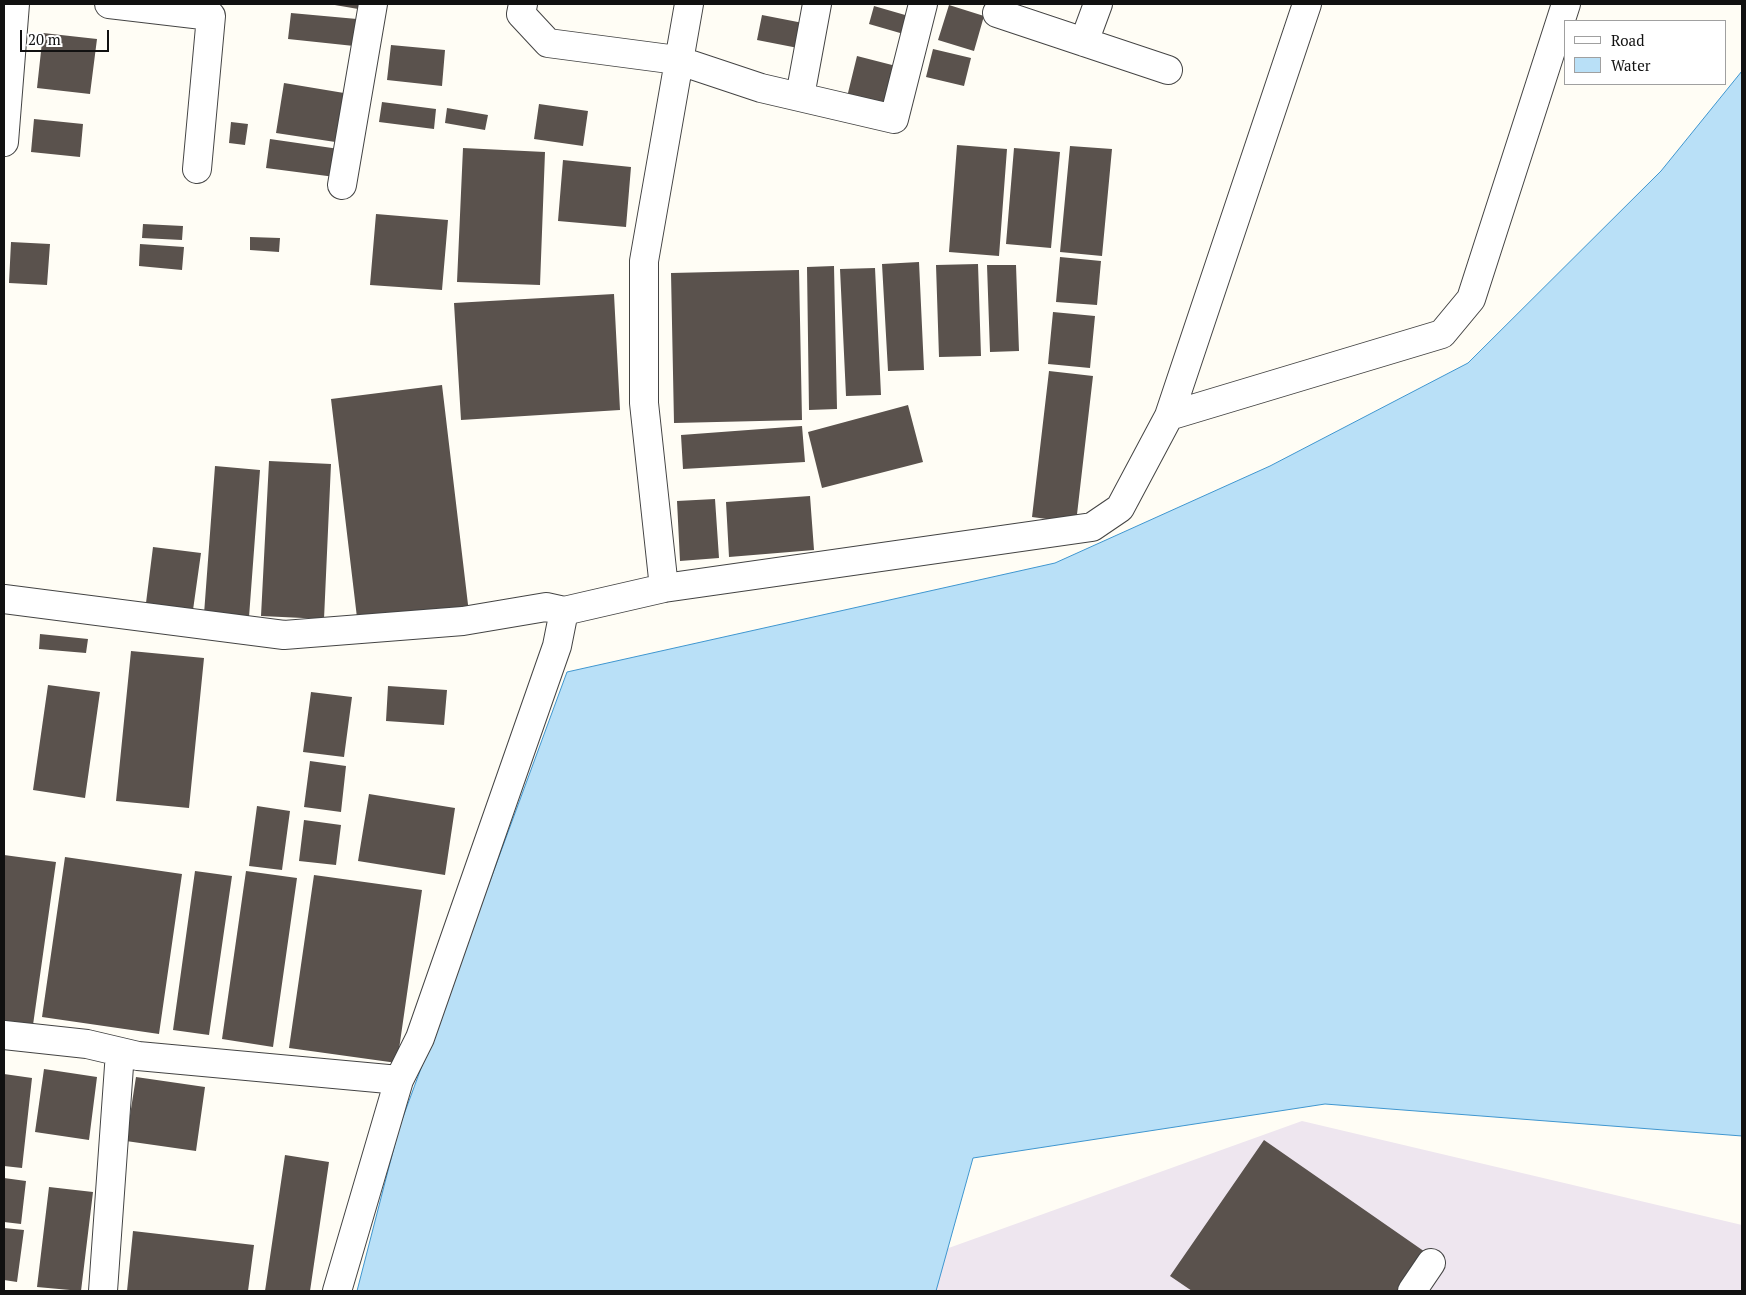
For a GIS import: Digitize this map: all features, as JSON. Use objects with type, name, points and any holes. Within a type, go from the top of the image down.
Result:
[{"type":"street","points":[[4,142],[15,4]]},
{"type":"street","points":[[109,4],[211,16],[197,169]]},
{"type":"street","points":[[342,185],[373,4]]},
{"type":"street","points":[[523,4],[520,14],[548,43],[677,60],[761,88],[894,119],[923,4]]},
{"type":"street","points":[[664,588],[644,403],[644,260],[677,60],[689,4]]},
{"type":"street","points":[[800,96],[817,4]]},
{"type":"street","points":[[1084,42],[1098,4]]},
{"type":"street","points":[[4,600],[284,635],[463,621],[546,607],[564,610],[664,588],[1092,527],[1120,508],[1169,416],[1307,4]]},
{"type":"street","points":[[1169,416],[1442,334],[1471,299],[1566,4]]},
{"type":"street","points":[[997,13],[1168,70]]},
{"type":"street","points":[[337,1291],[399,1080],[423,1029],[557,646],[564,610]]},
{"type":"street","points":[[4,1035],[87,1044],[148,1057],[399,1080]]},
{"type":"street","points":[[103,1291],[120,1052]]},
{"type":"street","points":[[1412,1291],[1431,1263]]},
{"type":"shaded area","points":[[1302,1121],[1742,1225],[1742,1291],[829,1291]]},
{"type":"water","points":[[1742,71],[1742,1136],[1325,1104],[973,1158],[936,1291],[357,1291],[399,1128],[567,672],[1055,563],[1270,466],[1468,363],[1661,171]]},
{"type":"building","points":[[329,4],[365,4],[364,10]]},
{"type":"building","points":[[949,5],[984,16],[974,51],[938,40]]},
{"type":"building","points":[[874,6],[912,17],[907,35],[869,24]]},
{"type":"building","points":[[291,13],[357,19],[354,46],[288,39]]},
{"type":"building","points":[[762,15],[803,23],[798,48],[757,40]]},
{"type":"building","points":[[43,33],[97,39],[90,94],[37,88]]},
{"type":"building","points":[[391,45],[445,50],[442,86],[387,80]]},
{"type":"building","points":[[933,49],[971,58],[964,86],[926,77]]},
{"type":"building","points":[[857,56],[896,66],[886,106],[847,97]]},
{"type":"building","points":[[284,83],[350,94],[342,143],[276,133]]},
{"type":"building","points":[[382,102],[436,109],[434,129],[379,122]]},
{"type":"building","points":[[539,104],[588,111],[583,146],[534,139]]},
{"type":"building","points":[[447,108],[488,115],[485,130],[445,123]]},
{"type":"building","points":[[34,119],[83,124],[80,157],[31,152]]},
{"type":"building","points":[[231,122],[248,124],[245,145],[229,143]]},
{"type":"building","points":[[270,139],[339,149],[335,177],[266,168]]},
{"type":"building","points":[[957,145],[1007,149],[999,256],[949,252]]},
{"type":"building","points":[[1070,146],[1112,149],[1102,256],[1060,252]]},
{"type":"building","points":[[463,148],[545,152],[540,285],[457,282]]},
{"type":"building","points":[[1014,148],[1060,152],[1051,248],[1006,244]]},
{"type":"building","points":[[563,160],[631,167],[626,227],[558,221]]},
{"type":"building","points":[[376,214],[448,220],[442,290],[370,285]]},
{"type":"building","points":[[143,224],[183,226],[182,240],[142,238]]},
{"type":"building","points":[[250,237],[280,238],[279,252],[250,250]]},
{"type":"building","points":[[11,242],[50,244],[47,285],[9,283]]},
{"type":"building","points":[[140,244],[184,247],[182,270],[139,266]]},
{"type":"building","points":[[1060,257],[1101,261],[1097,305],[1056,302]]},
{"type":"building","points":[[919,262],[924,370],[888,371],[882,264]]},
{"type":"building","points":[[978,264],[981,356],[939,357],[936,265]]},
{"type":"building","points":[[987,265],[1016,265],[1019,351],[990,352]]},
{"type":"building","points":[[834,266],[837,409],[809,410],[807,267]]},
{"type":"building","points":[[875,268],[881,395],[846,396],[840,269]]},
{"type":"building","points":[[799,270],[802,420],[674,423],[671,273]]},
{"type":"building","points":[[614,294],[620,410],[461,420],[454,303]]},
{"type":"building","points":[[1053,312],[1095,316],[1090,368],[1048,364]]},
{"type":"building","points":[[1049,371],[1093,376],[1076,523],[1032,517]]},
{"type":"building","points":[[442,385],[469,613],[358,626],[331,399]]},
{"type":"building","points":[[908,405],[923,462],[822,488],[808,432]]},
{"type":"building","points":[[802,426],[805,462],[683,469],[681,435]]},
{"type":"building","points":[[269,461],[331,464],[324,619],[261,616]]},
{"type":"building","points":[[215,466],[260,470],[249,617],[204,614]]},
{"type":"building","points":[[810,496],[814,550],[729,557],[726,502]]},
{"type":"building","points":[[715,499],[719,558],[680,561],[677,501]]},
{"type":"building","points":[[153,547],[201,553],[193,610],[146,603]]},
{"type":"building","points":[[40,634],[88,639],[86,653],[39,649]]},
{"type":"building","points":[[131,651],[204,658],[189,808],[116,801]]},
{"type":"building","points":[[48,685],[100,692],[85,798],[33,790]]},
{"type":"building","points":[[388,686],[447,690],[444,725],[386,721]]},
{"type":"building","points":[[311,692],[352,697],[344,757],[303,752]]},
{"type":"building","points":[[310,761],[346,766],[341,812],[304,807]]},
{"type":"building","points":[[369,794],[455,808],[445,875],[358,861]]},
{"type":"building","points":[[257,806],[290,811],[282,870],[249,866]]},
{"type":"building","points":[[304,820],[341,825],[336,865],[299,861]]},
{"type":"building","points":[[4,855],[56,862],[33,1025],[4,1021]]},
{"type":"building","points":[[65,857],[182,874],[159,1034],[42,1017]]},
{"type":"building","points":[[195,871],[232,876],[209,1035],[173,1030]]},
{"type":"building","points":[[246,871],[297,878],[273,1047],[222,1039]]},
{"type":"building","points":[[314,875],[422,890],[397,1063],[289,1048]]},
{"type":"building","points":[[44,1069],[97,1077],[89,1140],[35,1132]]},
{"type":"building","points":[[4,1074],[32,1078],[22,1168],[4,1166]]},
{"type":"building","points":[[136,1077],[205,1087],[196,1151],[126,1141]]},
{"type":"building","points":[[1264,1140],[1428,1254],[1402,1291],[1192,1291],[1170,1276]]},
{"type":"building","points":[[285,1155],[329,1162],[310,1291],[265,1291]]},
{"type":"building","points":[[4,1178],[26,1181],[21,1224],[4,1222]]},
{"type":"building","points":[[49,1187],[93,1192],[81,1291],[37,1287]]},
{"type":"building","points":[[4,1228],[24,1230],[17,1282],[4,1280]]},
{"type":"building","points":[[133,1231],[254,1245],[248,1291],[127,1291]]}]
